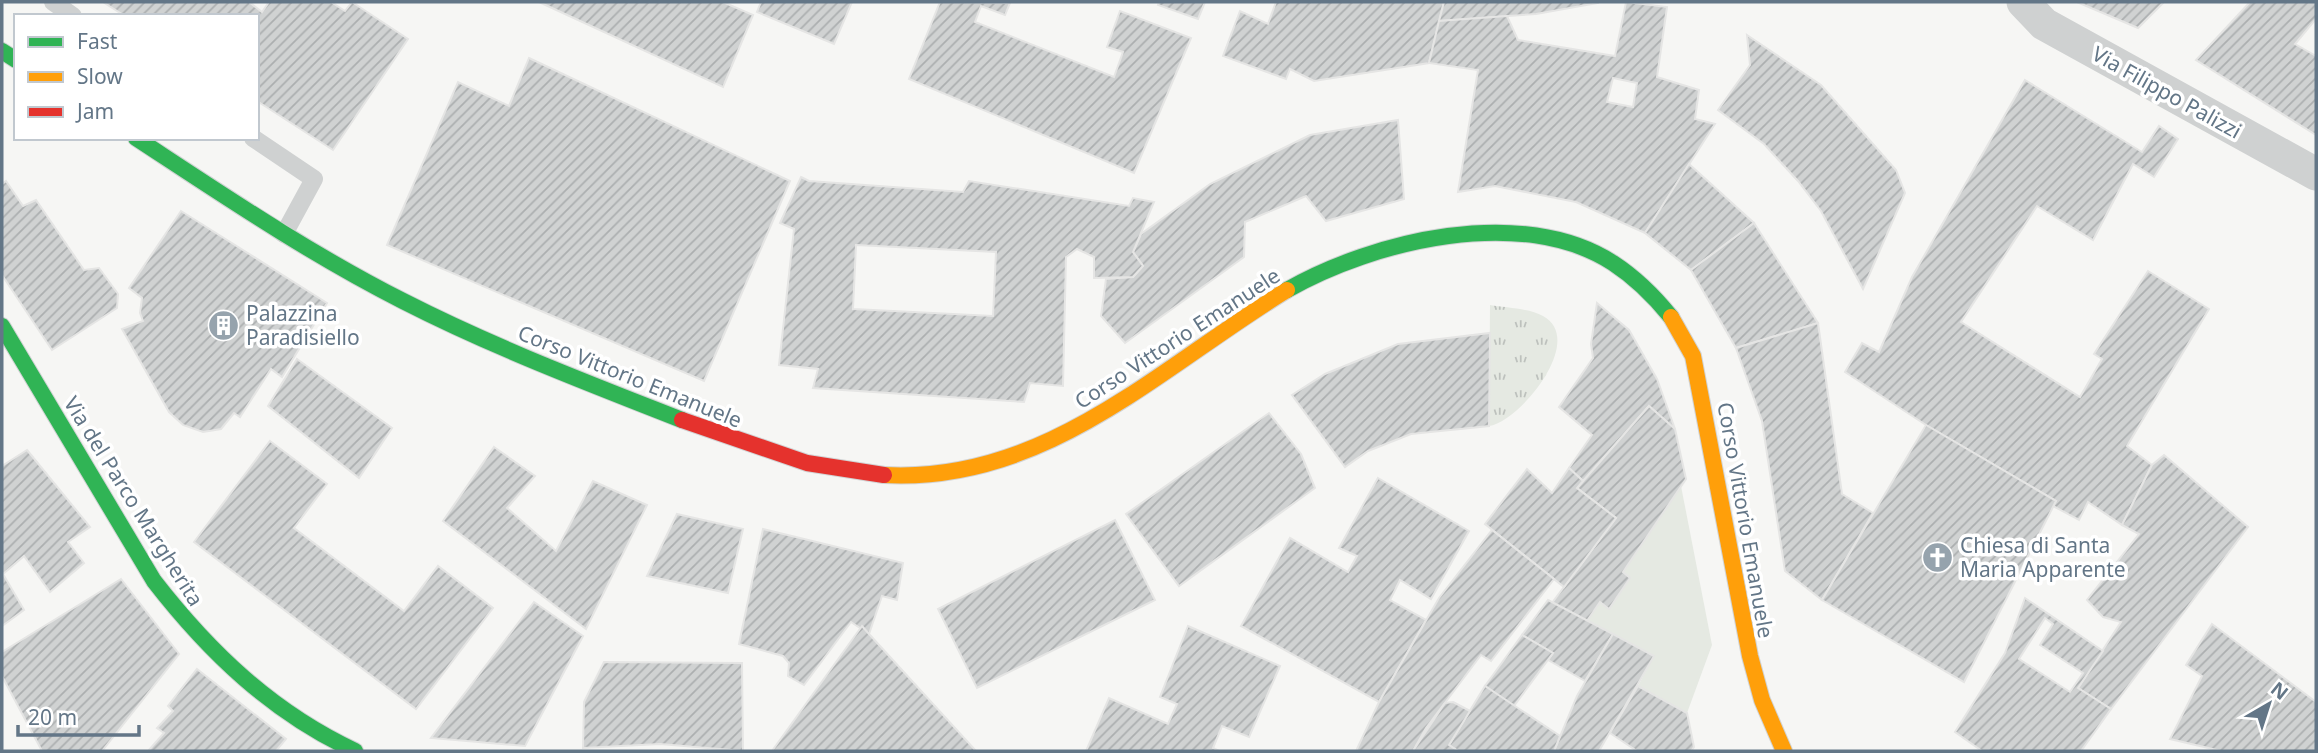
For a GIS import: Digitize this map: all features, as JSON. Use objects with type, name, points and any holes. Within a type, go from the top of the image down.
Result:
[{"type":"main road","name":"Corso Vittorio Emanuele","points":[[139,140],[284,234],[457,328],[570,378],[735,441],[828,467],[890,475],[940,473],[984,467],[1031,450],[1127,400],[1196,349],[1311,276],[1350,260],[1383,249],[1481,232],[1529,233],[1568,242],[1597,253],[1627,273],[1650,293],[1681,330],[1693,356],[1750,656],[1762,700],[1784,751]]},
{"type":"main road","name":"Via del Parco Margherita","points":[[2,326],[155,581],[179,615],[257,690],[311,728],[355,751]]},
{"type":"street","name":"Via Filippo Palizzi","points":[[2023,2],[2044,24],[2316,174]]},
{"type":"lane","points":[[53,2],[70,14]]},
{"type":"lane","points":[[256,140],[314,179],[284,234]]},
{"type":"green space","points":[[1490,305],[1543,316],[1555,327],[1557,343],[1553,360],[1531,396],[1502,421],[1489,426]]},
{"type":"green space","points":[[1681,486],[1712,645],[1687,713],[1638,686],[1654,656],[1587,621],[1600,602],[1609,608],[1630,579],[1623,572]]},
{"type":"building","points":[[103,2],[249,2],[262,12],[269,2],[331,2],[345,11],[352,2],[408,39],[333,150],[259,102],[259,14],[122,14]]},
{"type":"building","points":[[539,2],[723,2],[753,15],[723,87]]},
{"type":"building","points":[[761,2],[852,2],[834,44],[757,12]]},
{"type":"building","points":[[940,2],[1010,3],[1005,15],[981,6],[975,22],[1114,77],[1123,52],[1107,47],[1120,11],[1191,38],[1134,173],[909,79]]},
{"type":"building","points":[[1159,2],[1205,2],[1198,19],[1158,5]]},
{"type":"building","points":[[1276,2],[1444,2],[1429,63],[1314,81],[1290,69],[1286,79],[1223,56],[1240,11],[1268,24]]},
{"type":"building","points":[[1444,2],[1598,3],[1536,14],[1439,21]]},
{"type":"building","points":[[1626,2],[1667,7],[1657,77],[1699,90],[1695,119],[1715,124],[1645,233],[1576,202],[1495,186],[1458,192],[1478,70],[1429,63],[1439,21],[1507,16],[1518,40],[1615,56]],"holes":[[[1613,78],[1637,83],[1633,107],[1607,102]]]},
{"type":"building","points":[[2077,2],[2164,2],[2138,28]]},
{"type":"building","points":[[2250,2],[2316,2],[2316,19],[2295,44],[2316,56],[2316,135],[2196,60]]},
{"type":"building","points":[[1747,35],[1821,85],[1896,170],[1905,193],[1863,289],[1821,211],[1798,181],[1764,144],[1718,110],[1750,65]]},
{"type":"building","points":[[529,58],[790,181],[704,381],[387,245],[458,82],[509,106]]},
{"type":"building","points":[[2025,80],[2142,152],[2159,126],[2178,139],[2154,177],[2133,164],[2093,240],[2037,206],[1961,322],[2080,397],[2102,359],[2094,354],[2148,271],[2209,309],[2127,446],[2152,465],[2122,525],[2088,502],[2079,520],[2053,506],[2056,501],[1926,425],[1845,372],[1862,343],[1879,352],[1912,277]]},
{"type":"building","points":[[1398,120],[1404,199],[1326,221],[1306,196],[1245,222],[1244,257],[1125,343],[1101,316],[1106,279],[1133,277],[1143,266],[1133,252],[1141,234],[1210,184],[1310,135]]},
{"type":"building","points":[[1689,164],[1754,223],[1691,270],[1645,233]]},
{"type":"building","points":[[801,177],[809,181],[963,192],[969,181],[1129,206],[1133,198],[1154,202],[1133,252],[1143,266],[1133,277],[1094,278],[1094,257],[1077,249],[1066,257],[1063,386],[1030,383],[1024,402],[813,388],[818,369],[779,365],[794,229],[780,223]],"holes":[[[856,245],[996,252],[993,316],[853,309]]]},
{"type":"building","points":[[6,181],[23,206],[36,200],[84,270],[99,268],[118,294],[117,308],[52,350],[2,275],[2,184]]},
{"type":"building","name":"Palazzina Paradisiello","points":[[181,211],[327,303],[282,377],[271,369],[240,417],[234,413],[221,429],[203,432],[183,425],[169,412],[122,329],[143,321],[140,313],[142,298],[129,288]]},
{"type":"building","points":[[1754,223],[1818,323],[1736,348],[1691,270]]},
{"type":"building","points":[[1597,303],[1629,330],[1657,379],[1675,429],[1649,406],[1583,481],[1569,468],[1592,435],[1559,407],[1593,358],[1591,344]]},
{"type":"building","points":[[1818,323],[1842,494],[1873,513],[1822,600],[1785,571],[1762,421],[1736,348]]},
{"type":"building","points":[[1490,333],[1489,426],[1411,434],[1368,451],[1345,467],[1292,395],[1325,374],[1398,344]]},
{"type":"building","points":[[297,359],[392,428],[359,478],[268,406]]},
{"type":"building","points":[[1649,406],[1675,429],[1686,479],[1623,572],[1630,578],[1609,609],[1600,602],[1587,621],[1552,603],[1616,518],[1577,488]]},
{"type":"building","points":[[1269,413],[1301,454],[1315,488],[1179,586],[1126,514]]},
{"type":"building","name":"Chiesa di Santa Maria Apparente","points":[[1926,425],[2056,501],[1964,682],[1822,600]]},
{"type":"building","points":[[270,441],[327,484],[294,528],[404,611],[438,566],[493,608],[416,709],[194,542]]},
{"type":"building","points":[[494,447],[535,476],[507,508],[556,551],[593,481],[647,505],[586,629],[443,521]]},
{"type":"building","points":[[27,450],[90,527],[68,542],[84,563],[50,592],[24,556],[3,574],[24,610],[2,626],[2,466]]},
{"type":"building","points":[[2164,455],[2248,527],[2111,709],[2078,688],[2121,622],[2103,617],[2087,600],[2139,534],[2122,525],[2152,465]]},
{"type":"building","points":[[1569,468],[1583,481],[1577,488],[1616,518],[1564,587],[1485,524],[1527,469],[1552,493]]},
{"type":"building","points":[[1378,478],[1469,531],[1431,599],[1400,580],[1390,600],[1426,620],[1379,702],[1241,626],[1290,538],[1348,572],[1357,556],[1339,548]]},
{"type":"building","points":[[677,514],[743,529],[728,593],[647,576]]},
{"type":"building","points":[[1115,520],[1155,600],[977,688],[938,609]]},
{"type":"building","points":[[763,529],[903,563],[897,600],[882,596],[869,634],[851,622],[804,685],[788,676],[789,663],[783,656],[739,644]]},
{"type":"building","points":[[1492,530],[1554,579],[1491,661],[1481,655],[1426,728],[1413,751],[1356,751],[1379,702],[1439,598]]},
{"type":"building","points":[[121,579],[179,654],[102,751],[42,751],[2,676],[2,652]]},
{"type":"building","points":[[2025,598],[2103,651],[2078,688],[2111,709],[2081,751],[1982,751],[1955,732],[2005,653]],"holes":[[[2045,618],[2053,624],[2040,645],[2083,673],[2070,692],[2019,659]]]},
{"type":"building","points":[[1548,600],[1613,634],[1585,681],[1548,660],[1553,653],[1522,635]]},
{"type":"building","points":[[534,602],[583,636],[525,746],[431,738]]},
{"type":"building","points":[[2212,624],[2316,702],[2316,751],[2221,751],[2170,739],[2202,676],[2186,665]]},
{"type":"building","points":[[862,626],[869,634],[976,751],[772,751]]},
{"type":"building","points":[[1188,626],[1280,666],[1249,737],[1222,726],[1213,748],[1219,751],[1086,751],[1109,698],[1168,724],[1177,704],[1160,697]]},
{"type":"building","points":[[1613,634],[1654,656],[1599,751],[1554,751],[1577,696]]},
{"type":"building","points":[[1522,635],[1553,653],[1514,706],[1485,686]]},
{"type":"building","points":[[604,662],[742,663],[743,751],[660,744],[583,748],[584,702]]},
{"type":"building","points":[[197,669],[286,739],[276,751],[148,751],[164,733],[157,728],[173,711],[168,706]]},
{"type":"building","points":[[1485,686],[1560,736],[1554,751],[1458,751],[1449,745]]},
{"type":"building","points":[[1638,686],[1687,713],[1694,747],[1691,751],[1637,751],[1610,733]]},
{"type":"building","points":[[1453,702],[1470,711],[1449,745],[1458,751],[1413,751],[1445,703]]},
{"type":"traffic: fast","points":[[2,51],[14,59]]},
{"type":"traffic: fast","points":[[139,140],[301,244],[368,283],[506,349],[682,420]]},
{"type":"traffic: fast","points":[[1287,290],[1322,272],[1404,244],[1448,236],[1493,233],[1536,235],[1576,245],[1613,263],[1644,288],[1671,317]]},
{"type":"traffic: fast","points":[[2,326],[154,581],[175,607],[220,656],[270,699],[296,718],[355,751]]},
{"type":"traffic: slow","points":[[884,475],[942,473],[997,461],[1049,441],[1146,385],[1287,290]]},
{"type":"traffic: slow","points":[[1671,317],[1693,356],[1750,656],[1762,700],[1784,751]]},
{"type":"traffic: jam","points":[[682,420],[807,463],[884,475]]},
{"type":"place","name":"Palazzina Paradisiello","points":[[223,325]]},
{"type":"place","name":"Chiesa di Santa Maria Apparente","points":[[1937,557]]}]
